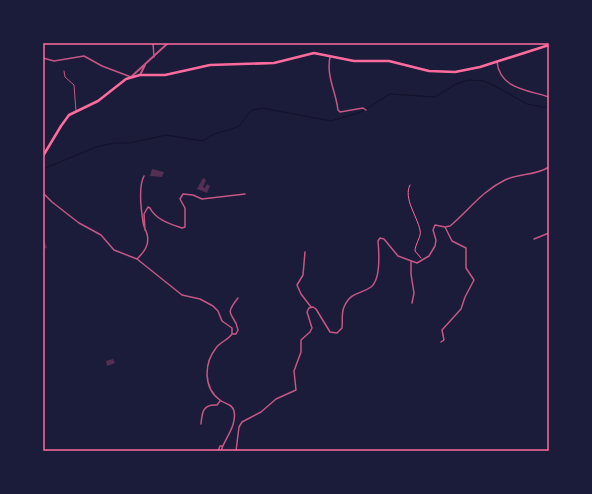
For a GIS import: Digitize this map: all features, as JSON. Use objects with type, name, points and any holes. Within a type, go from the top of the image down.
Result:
[{"type":"main road","points":[[43,156],[65,118],[98,100],[118,84],[131,77],[140,75],[165,76],[210,65],[274,63],[308,53],[330,55],[360,62],[389,60],[422,69],[442,72],[466,70],[497,62],[549,45]]},
{"type":"street","points":[[153,43],[154,57]]},
{"type":"street","points":[[43,58],[54,61],[84,56],[102,66],[131,77],[168,43]]},
{"type":"street","points":[[330,55],[328,65],[329,76],[337,98],[338,110],[340,112],[366,109]]},
{"type":"street","points":[[497,62],[499,73],[513,86],[549,97]]},
{"type":"street","points":[[145,65],[145,70],[150,75]]},
{"type":"street","points":[[140,75],[145,65]]},
{"type":"street","points":[[139,70],[140,75]]},
{"type":"street","points":[[305,252],[304,275],[297,285],[301,294],[311,307],[316,309],[333,334],[340,331],[343,326],[343,310],[348,300],[354,294],[370,287],[376,279],[380,258],[378,241],[380,238],[384,239],[398,256],[417,263],[423,260],[436,246],[433,230],[434,226],[450,226],[480,196],[505,180],[517,176],[535,174],[549,166]]},
{"type":"street","points":[[137,259],[146,248],[147,237],[143,224],[141,186],[144,176]]},
{"type":"street","points":[[43,193],[79,223],[100,235],[111,248],[137,259],[179,293],[200,299],[213,306],[218,311],[222,321],[232,328],[232,334]]},
{"type":"street","points":[[145,230],[144,214],[148,207],[154,216],[160,220],[180,228],[184,228],[185,208],[180,199],[183,194],[193,195],[202,199],[245,194]]},
{"type":"street","points":[[441,342],[444,340],[442,330],[461,309],[465,297],[474,280],[466,268],[466,248],[452,241],[445,227]]},
{"type":"street","points":[[534,239],[549,233]]},
{"type":"street","points":[[411,262],[410,274],[414,293],[412,303]]},
{"type":"street","points":[[221,451],[231,432],[234,411],[230,404],[220,401],[209,384],[207,368],[216,348],[232,334],[236,334],[238,330],[237,325],[230,315],[230,309],[238,298]]},
{"type":"street","points":[[236,451],[239,427],[242,422],[261,412],[276,399],[296,390],[294,371],[301,352],[302,338],[310,332],[312,328],[308,312],[309,308],[311,307]]},
{"type":"street","points":[[202,424],[202,413],[205,407],[217,405],[220,401]]},
{"type":"street","points":[[218,451],[220,446],[223,446]]},
{"type":"lane","points":[[64,71],[65,77],[74,85],[76,111]]},
{"type":"path","points":[[410,184],[408,189],[410,202],[421,231],[415,251],[423,260]]},
{"type":"building","points":[[152,169],[164,172],[162,177],[150,176]]},
{"type":"building","points":[[203,178],[206,180],[203,187],[205,188],[207,184],[210,186],[207,193],[197,189]]},
{"type":"building","points":[[43,237],[47,248],[43,249]]},
{"type":"building","points":[[113,359],[115,363],[107,366],[106,361]]},
{"type":"waterway","points":[[43,169],[96,147],[114,143],[130,143],[166,135],[203,141],[214,134],[238,127],[252,110],[262,108],[331,121],[361,112],[390,94],[435,97],[456,84],[469,80],[484,81],[527,104],[549,107]]}]
